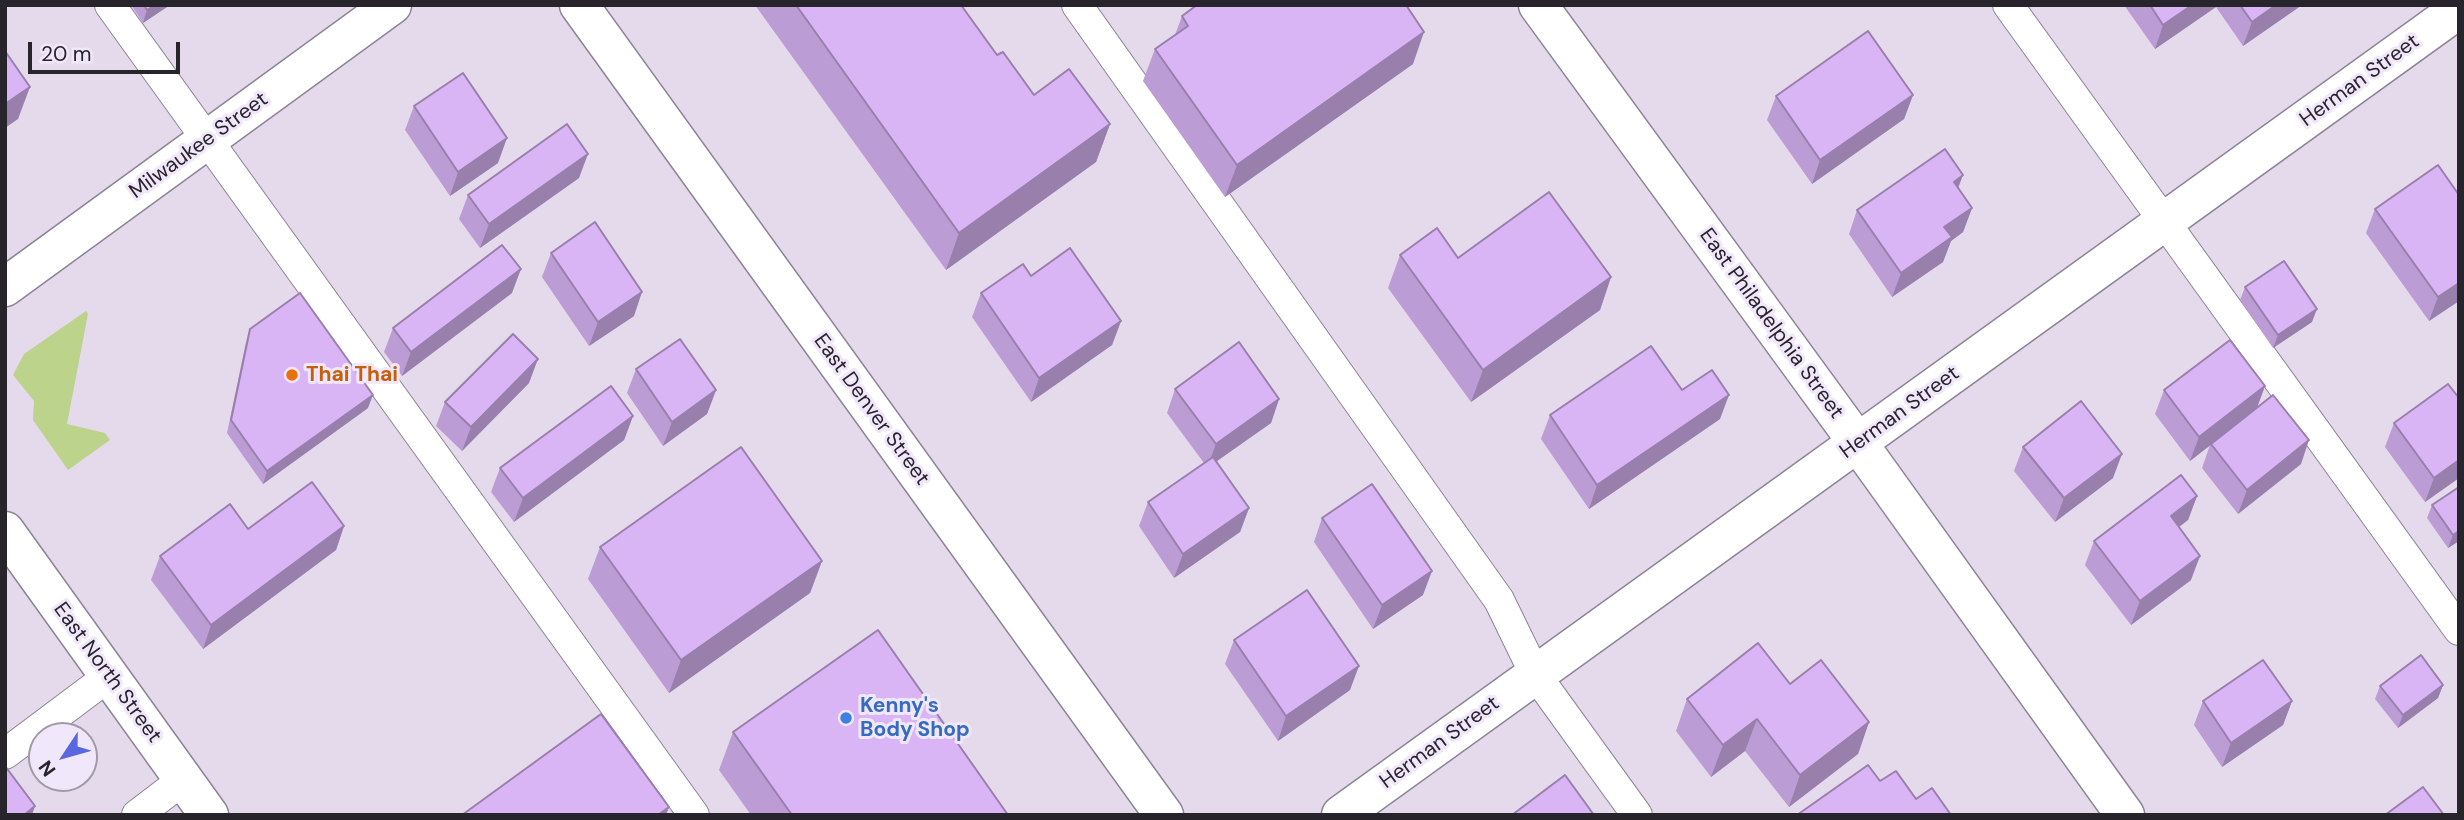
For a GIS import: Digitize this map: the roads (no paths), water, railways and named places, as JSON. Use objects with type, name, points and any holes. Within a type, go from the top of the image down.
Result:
[{"type":"street","name":"Milwaukee Street","points":[[5,287],[392,5]]},
{"type":"street","name":"East Denver Street","points":[[579,5],[1164,815]]},
{"type":"street","name":"East Philadelphia Street","points":[[1538,5],[2126,815]]},
{"type":"street","name":"Herman Street","points":[[1341,815],[2459,9]]},
{"type":"street","name":"East North Street","points":[[5,531],[209,815]]},
{"type":"lane","points":[[110,5],[694,815]]},
{"type":"lane","points":[[1077,5],[1499,600],[1535,674],[1637,815]]},
{"type":"lane","points":[[2008,5],[2459,630]]},
{"type":"lane","points":[[6,752],[109,676]]},
{"type":"lane","points":[[137,815],[184,780]]},
{"type":"place","name":"Thai Thai","points":[[292,375]]},
{"type":"place","name":"Kenny's Body Shop","points":[[846,718]]}]
